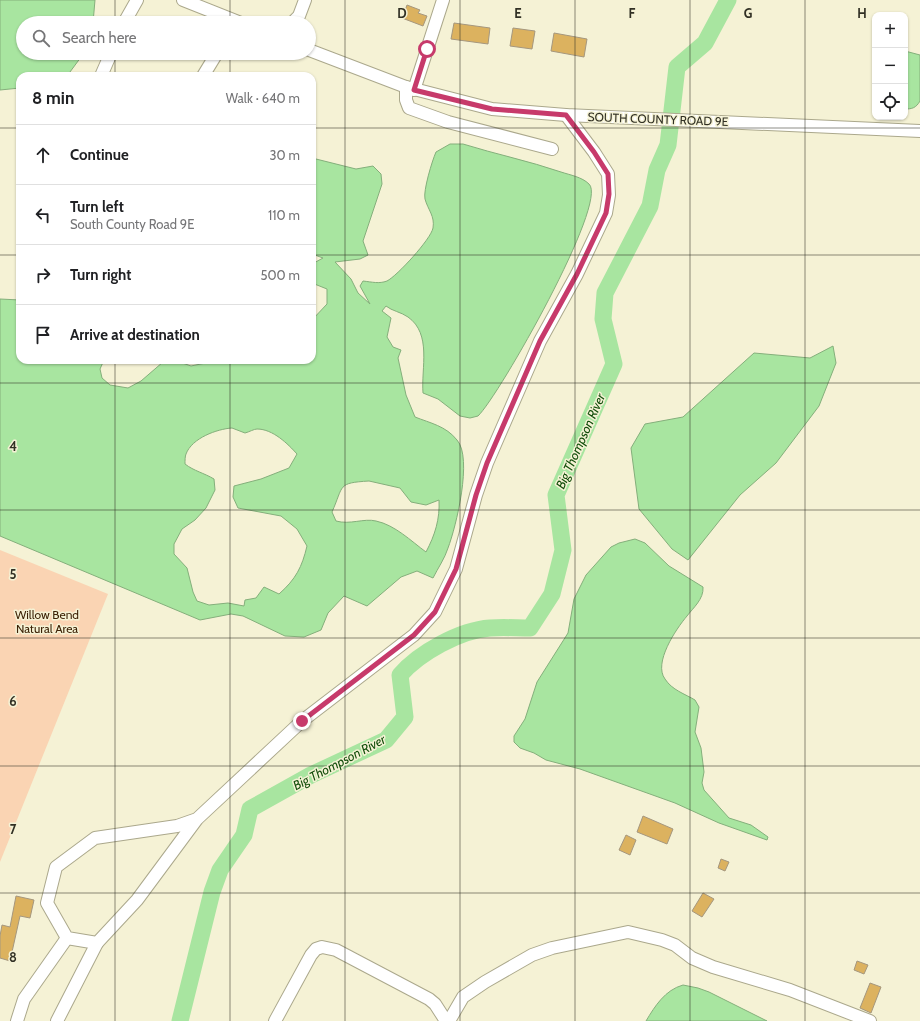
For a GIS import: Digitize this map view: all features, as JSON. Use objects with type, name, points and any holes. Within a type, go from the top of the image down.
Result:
[{"type":"street","points":[[128,16],[137,0]]},
{"type":"street","points":[[183,0],[202,3],[225,16]]},
{"type":"street","points":[[299,16],[305,0]]},
{"type":"street","points":[[443,0],[406,100],[410,108],[448,122],[552,150]]},
{"type":"street","name":"SOUTH COUNTY ROAD 9E","points":[[316,53],[410,88],[492,109],[652,120],[920,131]]},
{"type":"street","points":[[103,72],[108,60]]},
{"type":"street","points":[[205,72],[213,60]]},
{"type":"street","points":[[57,1021],[97,943],[137,900],[197,819],[302,721],[414,635],[435,612],[456,569],[476,495],[487,463],[540,341],[577,274],[606,213],[609,194],[608,174],[594,152],[566,115]]},
{"type":"street","points":[[67,938],[47,903],[56,867],[95,838],[177,826],[197,819]]},
{"type":"street","points":[[449,1021],[463,997],[485,982],[532,955],[552,948],[628,932],[662,940],[674,945],[692,958],[713,967],[790,990],[870,1021]]},
{"type":"street","points":[[67,938],[97,943]]},
{"type":"street","points":[[17,1021],[24,999],[67,938]]},
{"type":"street","points":[[275,1021],[311,955],[316,949],[322,947],[336,950],[355,959],[429,999],[435,1004],[446,1021]]},
{"type":"green space","name":"Willow Bend Natural Area","points":[[0,550],[108,594],[0,862]]},
{"type":"shaded area","points":[[0,0],[95,0],[94,16],[16,16],[16,60],[79,60],[70,72],[16,72],[16,88],[0,90]]},
{"type":"shaded area","points":[[908,52],[920,55],[920,101],[914,108],[908,109]]},
{"type":"shaded area","points":[[450,144],[463,144],[576,176],[589,184],[591,198],[583,225],[549,299],[528,339],[507,374],[490,401],[478,416],[470,418],[460,416],[438,399],[423,393],[424,352],[420,333],[415,324],[405,315],[386,306],[382,311],[391,318],[387,337],[393,347],[401,350],[398,358],[406,395],[415,417],[448,431],[457,440],[462,449],[463,477],[459,509],[447,552],[433,578],[417,571],[401,577],[367,606],[344,596],[328,613],[321,630],[304,637],[285,636],[243,616],[231,614],[200,620],[0,536],[0,299],[16,300],[16,364],[102,364],[100,369],[102,378],[110,385],[128,388],[141,381],[161,364],[185,364],[191,366],[201,364],[316,364],[316,316],[327,304],[327,289],[316,285],[316,262],[323,258],[316,255],[316,159],[356,169],[373,166],[381,174],[382,184],[363,241],[368,255],[360,259],[335,262],[351,279],[358,293],[370,304],[360,286],[363,281],[381,282],[392,278],[413,257],[431,233],[433,228],[433,220],[426,203],[425,190],[436,152]],"holes":[[[232,428],[245,433],[257,429],[274,434],[297,454],[289,468],[261,479],[234,486],[233,497],[238,508],[281,516],[297,529],[307,546],[298,572],[279,594],[264,587],[256,598],[245,600],[244,606],[228,603],[209,605],[197,601],[193,592],[187,568],[174,554],[174,544],[182,529],[195,520],[206,508],[215,490],[214,479],[185,464],[185,457],[189,448],[194,443],[212,432]],[[369,481],[400,488],[411,502],[426,505],[439,500],[439,514],[436,527],[426,552],[402,534],[383,523],[371,520],[346,522],[336,521],[332,512],[343,487],[351,483]]]},
{"type":"shaded area","points":[[833,346],[836,363],[819,406],[776,463],[740,495],[688,560],[672,549],[639,509],[631,448],[645,424],[683,417],[754,353],[810,358]]},
{"type":"shaded area","points":[[635,539],[645,543],[669,566],[703,587],[702,595],[698,603],[682,622],[667,646],[662,664],[662,672],[665,679],[671,686],[695,700],[699,707],[695,732],[701,748],[704,772],[702,783],[704,790],[729,818],[751,825],[768,837],[767,840],[719,823],[675,803],[580,769],[546,760],[534,753],[520,748],[514,742],[514,736],[525,719],[537,682],[568,633],[574,599],[586,575],[611,547],[619,543]]},
{"type":"shaded area","points":[[683,985],[709,992],[767,1021],[646,1021],[661,999],[677,987]]},
{"type":"building","points":[[407,5],[420,10],[418,13],[427,16],[423,26],[402,18]]},
{"type":"building","points":[[454,23],[490,28],[488,44],[451,39]]},
{"type":"building","points":[[513,28],[535,31],[532,49],[510,46]]},
{"type":"building","points":[[554,33],[587,39],[584,57],[551,51]]},
{"type":"building","points":[[643,816],[673,829],[667,844],[637,832]]},
{"type":"building","points":[[626,835],[636,840],[630,855],[619,850]]},
{"type":"building","points":[[721,859],[729,862],[725,871],[718,868]]},
{"type":"building","points":[[703,893],[714,899],[702,917],[692,911]]},
{"type":"building","points":[[16,896],[34,900],[30,918],[20,916],[10,961],[0,958],[0,936],[2,925],[10,927]]},
{"type":"building","points":[[857,961],[868,965],[864,974],[854,970]]},
{"type":"building","points":[[870,983],[881,987],[871,1013],[860,1008]]},
{"type":"waterway","name":"Big Thompson River","points":[[180,1021],[212,892],[220,870],[244,835],[250,809],[311,775],[386,740],[405,717],[400,675],[429,651],[453,638],[478,630],[495,628],[530,628],[552,594],[563,550],[556,495],[614,364],[603,319],[605,293],[650,206],[657,170],[668,145],[677,67],[705,43],[728,0]]},
{"type":"route","points":[[302,721],[414,635],[435,612],[456,569],[464,544],[476,495],[487,463],[540,341],[577,274],[606,213],[609,194],[608,174],[594,152],[566,115],[492,109],[414,90],[427,49]]}]
